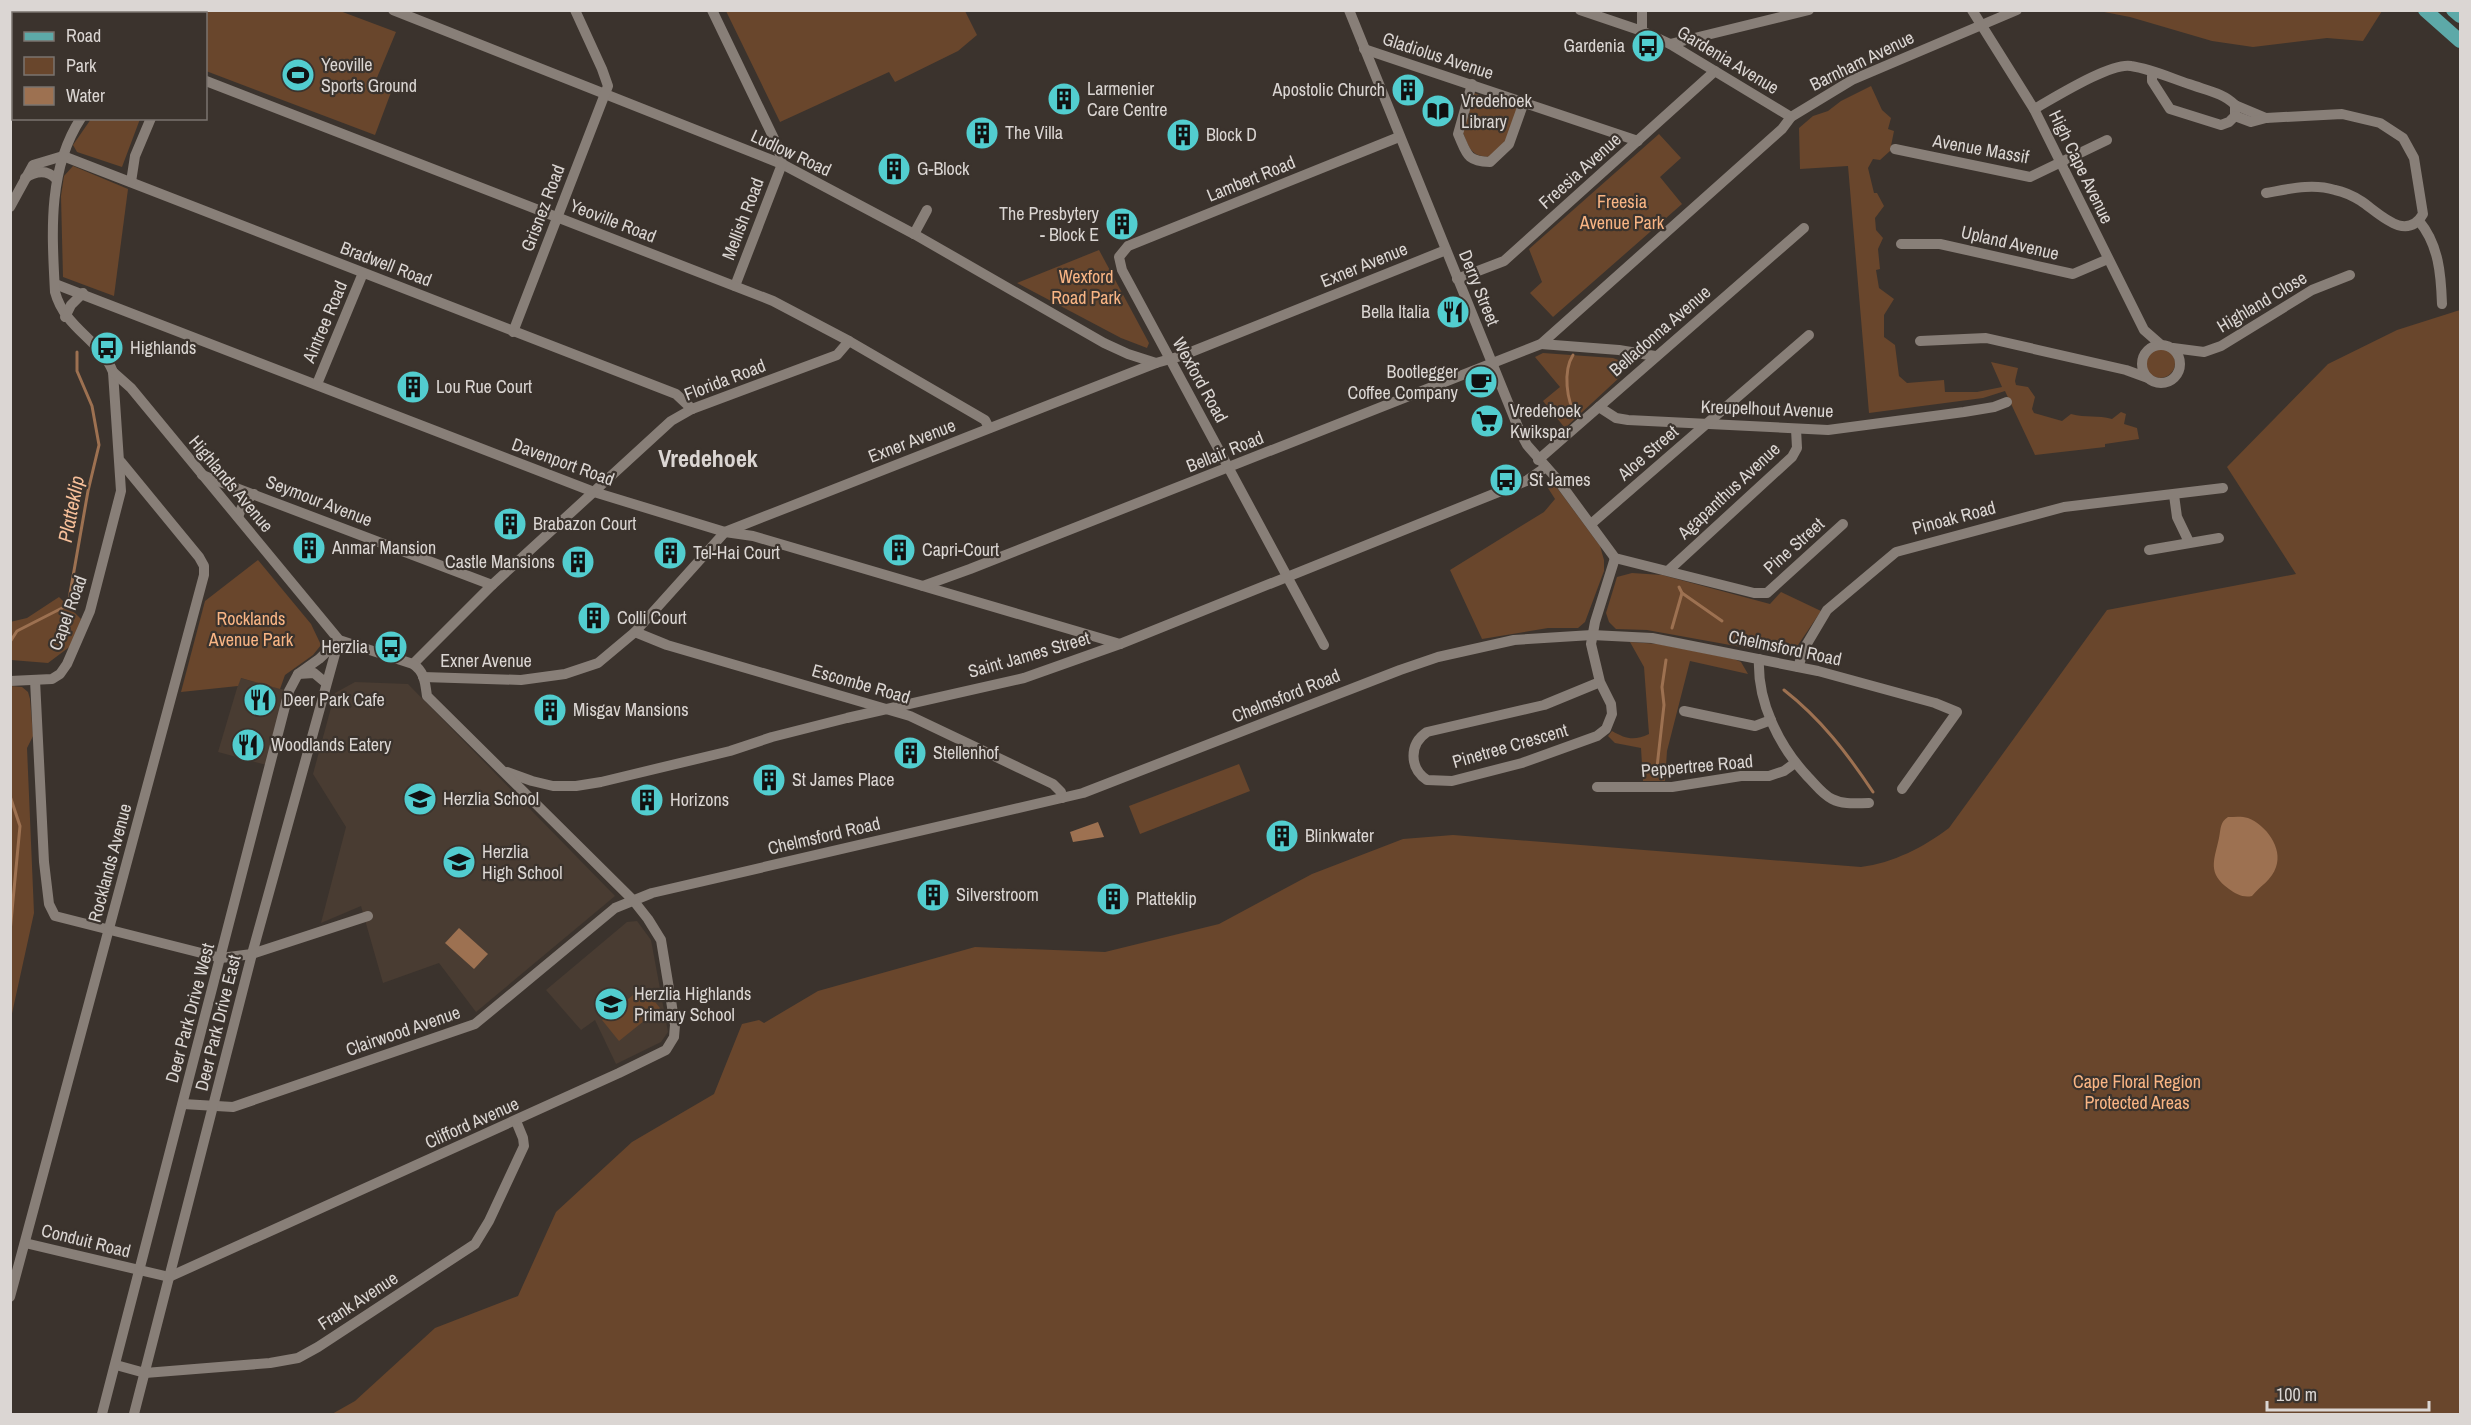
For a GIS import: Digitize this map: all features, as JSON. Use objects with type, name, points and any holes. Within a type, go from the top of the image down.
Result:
[{"type":"main road","points":[[2425,10],[2460,41]]},
{"type":"main road","points":[[2453,10],[2460,16]]},
{"type":"street","name":"Ludlow Road","points":[[393,10],[782,164],[914,234],[1104,343],[1156,363]]},
{"type":"street","points":[[575,10],[608,82],[605,95]]},
{"type":"street","points":[[712,10],[778,147],[782,164]]},
{"type":"street","name":"Derry Street","points":[[1349,10],[1520,432],[1615,558]]},
{"type":"street","name":"Gardenia Avenue","points":[[1580,10],[1642,31],[1670,44],[1791,117]]},
{"type":"street","points":[[1642,10],[1642,31]]},
{"type":"street","points":[[1670,44],[1809,10]]},
{"type":"street","name":"High Cape Avenue","points":[[1972,10],[2034,109],[2144,330],[2160,344]]},
{"type":"street","name":"Barnham Avenue","points":[[1540,344],[1782,129],[1791,117],[1858,77],[2017,10]]},
{"type":"street","name":"Gladiolus Avenue","points":[[1364,49],[1638,141]]},
{"type":"street","points":[[2034,109],[2116,68],[2130,65],[2223,96],[2235,111],[2252,122],[2266,118],[2342,114],[2368,119],[2393,130],[2403,138],[2414,158],[2423,214],[2419,221],[2405,227],[2397,226],[2349,195],[2318,186],[2266,193]]},
{"type":"street","name":"Freesia Avenue","points":[[1457,279],[1504,261],[1716,71]]},
{"type":"street","points":[[2152,72],[2152,81],[2170,109],[2221,125],[2229,122],[2235,111]]},
{"type":"street","name":"Yeoville Road","points":[[207,81],[773,301],[849,341],[985,420],[989,428]]},
{"type":"street","points":[[1472,84],[1458,130],[1468,155],[1475,161],[1490,162],[1509,144],[1524,102]]},
{"type":"street","name":"Grisnez Road","points":[[513,332],[605,95]]},
{"type":"street","points":[[65,317],[58,305],[55,284],[54,198],[56,179],[63,156],[80,120]]},
{"type":"street","points":[[131,182],[135,156],[150,120]]},
{"type":"street","name":"Lambert Road","points":[[1119,256],[1128,246],[1399,136]]},
{"type":"street","name":"Avenue Massif","points":[[1895,149],[2030,177],[2107,140]]},
{"type":"street","points":[[10,207],[35,164],[63,156]]},
{"type":"street","name":"Bradwell Road","points":[[63,156],[676,394],[692,409]]},
{"type":"street","name":"Mellish Road","points":[[735,286],[782,164]]},
{"type":"street","points":[[25,178],[44,172],[50,173],[56,179]]},
{"type":"street","points":[[914,234],[927,210]]},
{"type":"street","points":[[2419,221],[2433,244],[2441,281],[2442,304]]},
{"type":"street","name":"Belladonna Avenue","points":[[1542,464],[1599,407],[1655,356],[1804,228]]},
{"type":"street","name":"Upland Avenue","points":[[1901,244],[1940,244],[2073,274],[2108,260]]},
{"type":"street","name":"Exner Avenue","points":[[423,677],[521,680],[565,674],[598,663],[635,632],[725,532],[1156,363],[1181,356],[1446,250]]},
{"type":"street","name":"Wexford Road","points":[[1119,256],[1122,270],[1324,645]]},
{"type":"street","name":"Aintree Road","points":[[317,384],[363,273]]},
{"type":"street","name":"Highland Close","points":[[2173,348],[2204,352],[2221,346],[2312,290],[2350,275]]},
{"type":"street","name":"Davenport Road","points":[[55,284],[594,492],[725,532],[753,536],[1120,644]]},
{"type":"street","points":[[65,317],[71,305],[83,293]]},
{"type":"street","name":"Highlands Avenue","points":[[65,317],[98,349],[109,362],[113,372],[131,388],[339,640]]},
{"type":"street","name":"High Cape Avenue","points":[[2143,358],[2144,330]]},
{"type":"street","name":"Aloe Street","points":[[1591,524],[1809,335]]},
{"type":"street","points":[[1920,342],[1986,338],[2126,370],[2163,383],[2176,376],[2181,362],[2190,352]]},
{"type":"street","name":"Florida Road","points":[[413,664],[492,585],[671,421],[692,409],[837,355],[849,341]]},
{"type":"street","points":[[1540,344],[1619,350],[1655,356]]},
{"type":"street","name":"Bellair Road","points":[[923,586],[970,570],[1540,344]]},
{"type":"street","points":[[2126,370],[2143,358],[2151,347],[2160,344],[2173,348],[2179,354],[2181,362]]},
{"type":"street","points":[[2143,358],[2143,371],[2148,378]]},
{"type":"street","name":"Capel Road","points":[[10,681],[52,679],[60,674],[85,625],[121,491],[121,462],[113,372]]},
{"type":"street","name":"Kreupelhout Avenue","points":[[1599,407],[1616,418],[1628,420],[1828,429],[1994,407],[2007,402]]},
{"type":"street","name":"Agapanthus Avenue","points":[[1669,570],[1792,457],[1797,448],[1796,429]]},
{"type":"street","name":"Rocklands Avenue","points":[[10,1297],[204,575],[204,566],[199,557],[121,462]]},
{"type":"street","name":"Saint James Street","points":[[498,768],[532,782],[554,786],[576,786],[708,756],[772,737],[886,709],[1023,678],[1120,644],[1287,579],[1526,481],[1542,464]]},
{"type":"street","name":"Seymour Avenue","points":[[202,474],[492,585]]},
{"type":"street","name":"Pinoak Road","points":[[1798,667],[1805,647],[1827,610],[1896,552],[2064,507],[2223,488]]},
{"type":"street","points":[[238,517],[244,502],[255,494]]},
{"type":"street","points":[[2174,495],[2177,517],[2189,542]]},
{"type":"street","name":"Pine Street","points":[[1669,570],[1754,593],[1767,593],[1844,524]]},
{"type":"street","points":[[2149,550],[2219,538]]},
{"type":"street","points":[[1592,635],[1615,558],[1669,570]]},
{"type":"street","points":[[960,596],[959,581],[970,570]]},
{"type":"street","points":[[1073,630],[1084,642],[1087,656]]},
{"type":"street","name":"Escombe Road","points":[[635,632],[667,645],[910,716],[1053,784],[1061,792],[1062,798]]},
{"type":"street","name":"Chelmsford Road","points":[[633,900],[652,893],[1062,798],[1164,762],[1344,691],[1438,657],[1514,640],[1592,635],[1652,638],[1798,667],[1935,703],[1957,712],[1902,789]]},
{"type":"street","name":"Pinetree Crescent","points":[[1592,635],[1592,649],[1600,682],[1611,704],[1612,714],[1606,729],[1597,736],[1522,763],[1452,781],[1427,780],[1417,770],[1413,760],[1414,748],[1427,732],[1544,705],[1600,682]]},
{"type":"street","points":[[298,674],[319,659],[339,640],[413,664],[420,669],[427,696],[633,900]]},
{"type":"street","name":"Deer Park Drive East","points":[[134,1414],[252,954],[339,640]]},
{"type":"street","points":[[1760,659],[1758,676],[1761,691],[1771,720],[1795,763],[1827,796],[1845,803],[1869,803]]},
{"type":"street","points":[[298,674],[314,673],[326,683]]},
{"type":"street","name":"Deer Park Drive West","points":[[102,1414],[222,958],[289,691],[298,674]]},
{"type":"street","points":[[35,680],[44,862],[49,904],[55,916],[222,958],[252,954],[368,916]]},
{"type":"street","points":[[1684,711],[1755,726],[1771,720]]},
{"type":"street","name":"Peppertree Road","points":[[1597,787],[1672,788],[1741,776],[1769,777],[1784,771],[1795,763]]},
{"type":"street","name":"Clairwood Avenue","points":[[183,1104],[233,1107],[475,1024],[615,908],[633,900]]},
{"type":"street","name":"Clifford Avenue","points":[[169,1277],[516,1121],[657,1055],[671,1044],[675,1025],[661,940],[633,900]]},
{"type":"street","name":"Frank Avenue","points":[[116,1365],[145,1373],[297,1358],[475,1244],[521,1153],[523,1138],[516,1121]]},
{"type":"street","name":"Conduit Road","points":[[25,1243],[140,1272]]},
{"type":"street","points":[[140,1272],[169,1277]]},
{"type":"shaded area","points":[[240,678],[289,691],[270,766],[218,752]]},
{"type":"shaded area","name":"Herzlia High School","points":[[355,682],[408,684],[615,896],[476,1012],[439,963],[383,983],[361,906],[321,923],[346,827],[313,774],[335,693]]},
{"type":"shaded area","name":"Herzlia Highlands Primary School","points":[[637,921],[651,940],[668,1032],[661,1042],[616,1064],[595,1020],[581,1030],[546,990],[627,922]]},
{"type":"green space","name":"Yeoville Sports Ground","points":[[188,10],[340,11],[396,32],[376,80],[393,87],[375,135],[207,71],[207,12],[187,12]]},
{"type":"green space","points":[[726,11],[965,11],[977,35],[958,51],[895,82],[889,72],[780,122]]},
{"type":"green space","points":[[2099,11],[2382,11],[2363,41],[2327,38],[2253,47],[2212,41],[2130,17]]},
{"type":"green space","points":[[1871,86],[1882,110],[1891,118],[1888,129],[1894,131],[1890,151],[1880,160],[1873,159],[1868,168],[1874,193],[1877,193],[1884,206],[1875,218],[1876,230],[1883,238],[1878,249],[1880,269],[1876,270],[1879,288],[1894,299],[1884,315],[1884,337],[1895,345],[1899,376],[1907,383],[1944,380],[1945,392],[1977,392],[2002,387],[1991,362],[2018,368],[2016,385],[2028,387],[2035,397],[2032,409],[2034,413],[2062,421],[2071,414],[2112,419],[2121,412],[2126,414],[2124,424],[2137,428],[2139,439],[2105,444],[2105,447],[2035,455],[2005,391],[1983,398],[1869,413],[1848,166],[1800,169],[1799,128],[1813,116],[1828,111],[1841,101]]},
{"type":"green space","points":[[1474,93],[1518,109],[1506,140],[1491,157],[1474,153],[1461,128]]},
{"type":"green space","points":[[90,120],[140,120],[122,167],[77,152],[73,145]]},
{"type":"green space","name":"Freesia Avenue Park","points":[[1659,134],[1681,158],[1660,177],[1682,204],[1553,317],[1530,293],[1542,282],[1529,249]]},
{"type":"green space","points":[[73,166],[128,189],[114,296],[63,277],[61,196],[64,176]]},
{"type":"green space","name":"Wexford Road Park","points":[[1099,250],[1149,343],[1147,348],[1121,338],[1017,283]]},
{"type":"green space","name":"Cape Floral Region Protected Areas","points":[[2460,310],[2460,1414],[332,1414],[355,1401],[435,1328],[518,1296],[556,1212],[632,1142],[714,1094],[742,1024],[759,1020],[764,1023],[818,991],[975,947],[1105,952],[1219,924],[1312,874],[1403,839],[1453,835],[1861,867],[1885,862],[1919,848],[1949,828],[2107,610],[2296,574],[2227,467],[2328,364],[2397,330]]},
{"type":"green space","points":[[2160,348],[2170,353],[2175,363],[2170,373],[2160,378],[2150,373],[2145,363],[2150,353]]},
{"type":"green space","points":[[1543,353],[1613,358],[1621,361],[1624,367],[1620,377],[1565,428],[1543,401],[1560,387],[1535,357]]},
{"type":"green space","points":[[1551,484],[1555,485],[1600,546],[1604,560],[1604,571],[1585,622],[1578,628],[1548,628],[1482,639],[1450,570],[1544,512],[1555,499],[1548,488]]},
{"type":"green space","name":"Rocklands Avenue Park","points":[[258,560],[311,624],[321,645],[313,655],[285,675],[280,689],[241,678],[238,686],[181,692],[205,601]]},
{"type":"green space","points":[[1632,573],[1662,575],[1770,604],[1781,592],[1821,611],[1794,651],[1786,655],[1647,630],[1616,629],[1609,622],[1606,613],[1617,577]]},
{"type":"green space","points":[[59,597],[81,619],[72,645],[48,663],[11,660],[10,622],[27,618]]},
{"type":"green space","points":[[1630,642],[1658,644],[1734,659],[1741,662],[1748,674],[1690,661],[1667,751],[1665,781],[1643,781],[1641,748],[1615,743],[1608,736],[1612,731],[1630,738],[1639,738],[1649,734],[1644,667]]},
{"type":"green space","points":[[10,686],[22,687],[28,692],[30,699],[33,736],[27,748],[34,913],[11,1018]]},
{"type":"green space","points":[[1239,764],[1250,791],[1140,834],[1129,806]]},
{"type":"green space","points":[[643,987],[660,1008],[619,1041],[602,1020]]},
{"type":"water","points":[[2228,817],[2246,817],[2255,821],[2267,832],[2275,845],[2278,860],[2274,872],[2252,896],[2243,896],[2232,891],[2217,878],[2215,872],[2214,860],[2221,826]]},
{"type":"water","points":[[1098,822],[1104,837],[1073,842],[1070,832]]},
{"type":"water","points":[[459,928],[488,954],[474,969],[445,943]]},
{"type":"waterway","name":"Platteklip","points":[[10,642],[17,631],[68,605],[88,491],[99,445],[92,406],[77,371],[77,352]]},
{"type":"waterway","points":[[1573,355],[1568,369],[1567,386],[1570,403],[1577,417]]},
{"type":"waterway","points":[[1679,587],[1682,593],[1722,621]]},
{"type":"waterway","points":[[1672,628],[1682,593]]},
{"type":"waterway","points":[[1656,776],[1664,705],[1662,687],[1666,660]]},
{"type":"waterway","points":[[1784,690],[1833,737],[1873,792]]},
{"type":"waterway","points":[[10,796],[20,826],[10,932]]},
{"type":"place","name":"Gardenia","points":[[1648,46]]},
{"type":"place","name":"Yeoville Sports Ground","points":[[298,75]]},
{"type":"place","name":"Apostolic Church","points":[[1408,90]]},
{"type":"place","name":"Larmenier Care Centre","points":[[1064,99]]},
{"type":"place","name":"Vredehoek Library","points":[[1438,111]]},
{"type":"place","name":"The Villa","points":[[982,133]]},
{"type":"place","name":"Block D","points":[[1183,135]]},
{"type":"place","name":"G-Block","points":[[894,169]]},
{"type":"place","name":"The Presbytery - Block E","points":[[1122,224]]},
{"type":"place","name":"Bella Italia","points":[[1453,312]]},
{"type":"place","name":"Highlands","points":[[107,348]]},
{"type":"place","name":"Bootlegger Coffee Company","points":[[1481,382]]},
{"type":"place","name":"Lou Rue Court","points":[[413,387]]},
{"type":"place","name":"Vredehoek Kwikspar","points":[[1487,421]]},
{"type":"place","name":"St James","points":[[1506,480]]},
{"type":"place","name":"Brabazon Court","points":[[510,524]]},
{"type":"place","name":"Anmar Mansion","points":[[309,548]]},
{"type":"place","name":"Capri-Court","points":[[899,550]]},
{"type":"place","name":"Tel-Hai Court","points":[[670,553]]},
{"type":"place","name":"Castle Mansions","points":[[578,562]]},
{"type":"place","name":"Colli Court","points":[[594,618]]},
{"type":"place","name":"Herzlia","points":[[391,647]]},
{"type":"place","name":"Deer Park Cafe","points":[[260,700]]},
{"type":"place","name":"Misgav Mansions","points":[[550,710]]},
{"type":"place","name":"Woodlands Eatery","points":[[248,745]]},
{"type":"place","name":"Stellenhof","points":[[910,753]]},
{"type":"place","name":"St James Place","points":[[769,780]]},
{"type":"place","name":"Herzlia School","points":[[420,799]]},
{"type":"place","name":"Horizons","points":[[647,800]]},
{"type":"place","name":"Blinkwater","points":[[1282,836]]},
{"type":"place","name":"Herzlia High School","points":[[459,862]]},
{"type":"place","name":"Silverstroom","points":[[933,895]]},
{"type":"place","name":"Platteklip","points":[[1113,899]]},
{"type":"place","name":"Herzlia Highlands Primary School","points":[[611,1004]]},
{"type":"district","name":"Vredehoek","points":[[708,459]]}]
